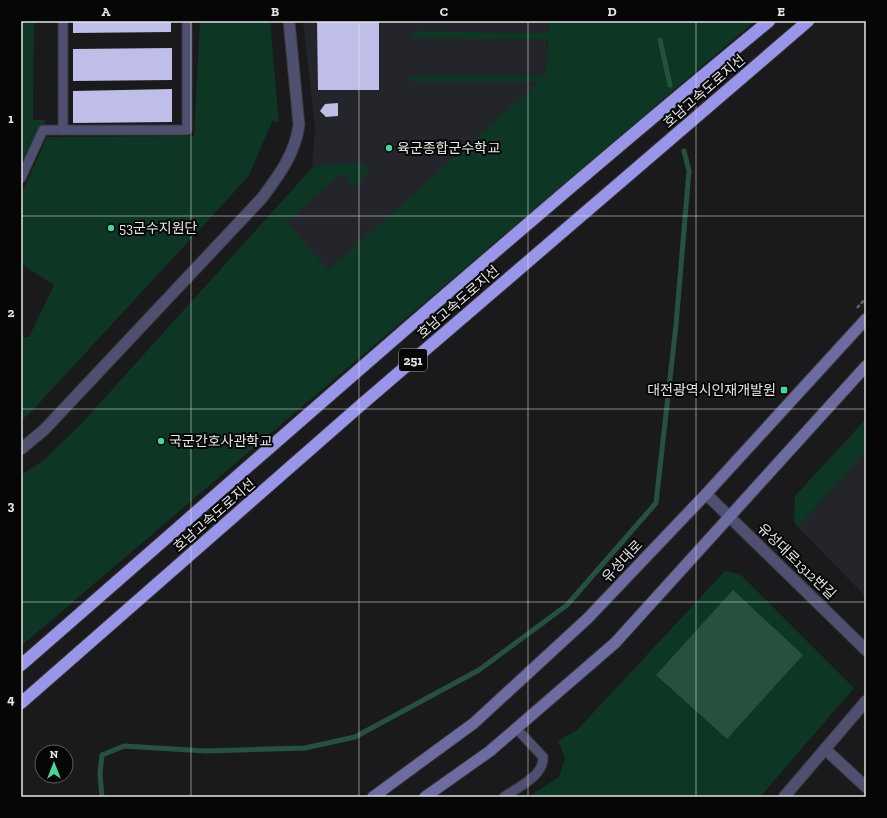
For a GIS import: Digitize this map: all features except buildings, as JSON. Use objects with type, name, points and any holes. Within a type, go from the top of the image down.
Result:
[{"type":"highway","name":"호남고속도로지선","points":[[21,665],[338,386],[656,114],[769,21]]},
{"type":"highway","name":"호남고속도로지선","points":[[21,703],[367,400],[808,21]]},
{"type":"main road","name":"유성대로","points":[[373,797],[474,723],[588,618],[706,494],[866,319]]},
{"type":"main road","points":[[425,797],[490,751],[615,642],[866,366]]},
{"type":"street","points":[[21,449],[44,430],[257,204],[290,157],[296,141],[299,125],[289,21]]},
{"type":"street","name":"유성대로1312번길","points":[[706,494],[866,650]]},
{"type":"street","points":[[784,797],[866,701]]},
{"type":"street","points":[[825,749],[866,787]]},
{"type":"lane","points":[[63,21],[64,130]]},
{"type":"lane","points":[[21,178],[43,130],[187,130],[187,21]]},
{"type":"lane","points":[[504,797],[536,774],[543,765],[543,757],[516,728]]},
{"type":"path","points":[[855,310],[866,298]]},
{"type":"shaded area","points":[[21,21],[34,21],[33,120],[46,120],[21,173]]},
{"type":"shaded area","name":"53군수지원단","points":[[200,21],[270,21],[279,123],[273,120],[248,177],[29,414],[21,420],[21,337],[29,337],[54,285],[21,264],[21,195],[47,137],[194,136]]},
{"type":"shaded area","points":[[303,21],[549,21],[545,77],[383,336],[21,646],[21,475],[43,461],[83,422],[312,168],[315,127]]},
{"type":"shaded area","points":[[549,21],[755,21],[21,646],[21,475],[43,461],[83,422],[312,168],[326,164],[363,163],[368,168],[368,173],[355,187],[352,186],[342,173],[287,222],[328,270],[539,82],[410,82],[410,76],[545,76],[548,40],[411,38],[411,31],[548,33]]},
{"type":"shaded area","points":[[866,419],[866,451],[798,527],[794,522],[795,496]]},
{"type":"shaded area","points":[[866,451],[866,597],[798,527]]},
{"type":"shaded area","points":[[725,571],[740,574],[854,688],[760,797],[528,797],[559,777],[565,757],[558,741],[578,729]]},
{"type":"shaded area","points":[[733,590],[803,655],[727,739],[656,675]]},
{"type":"waterway","points":[[660,40],[670,85]]},
{"type":"waterway","points":[[102,797],[100,774],[102,755],[124,746],[206,751],[305,748],[355,737],[479,670],[567,605],[656,503],[676,325],[689,171],[684,151]]},
{"type":"place","name":"육군종합군수학교","points":[[389,148]]},
{"type":"place","name":"53군수지원단","points":[[111,228]]},
{"type":"place","name":"대전광역시인재개발원","points":[[784,390]]},
{"type":"place","name":"국군간호사관학교","points":[[161,441]]}]
